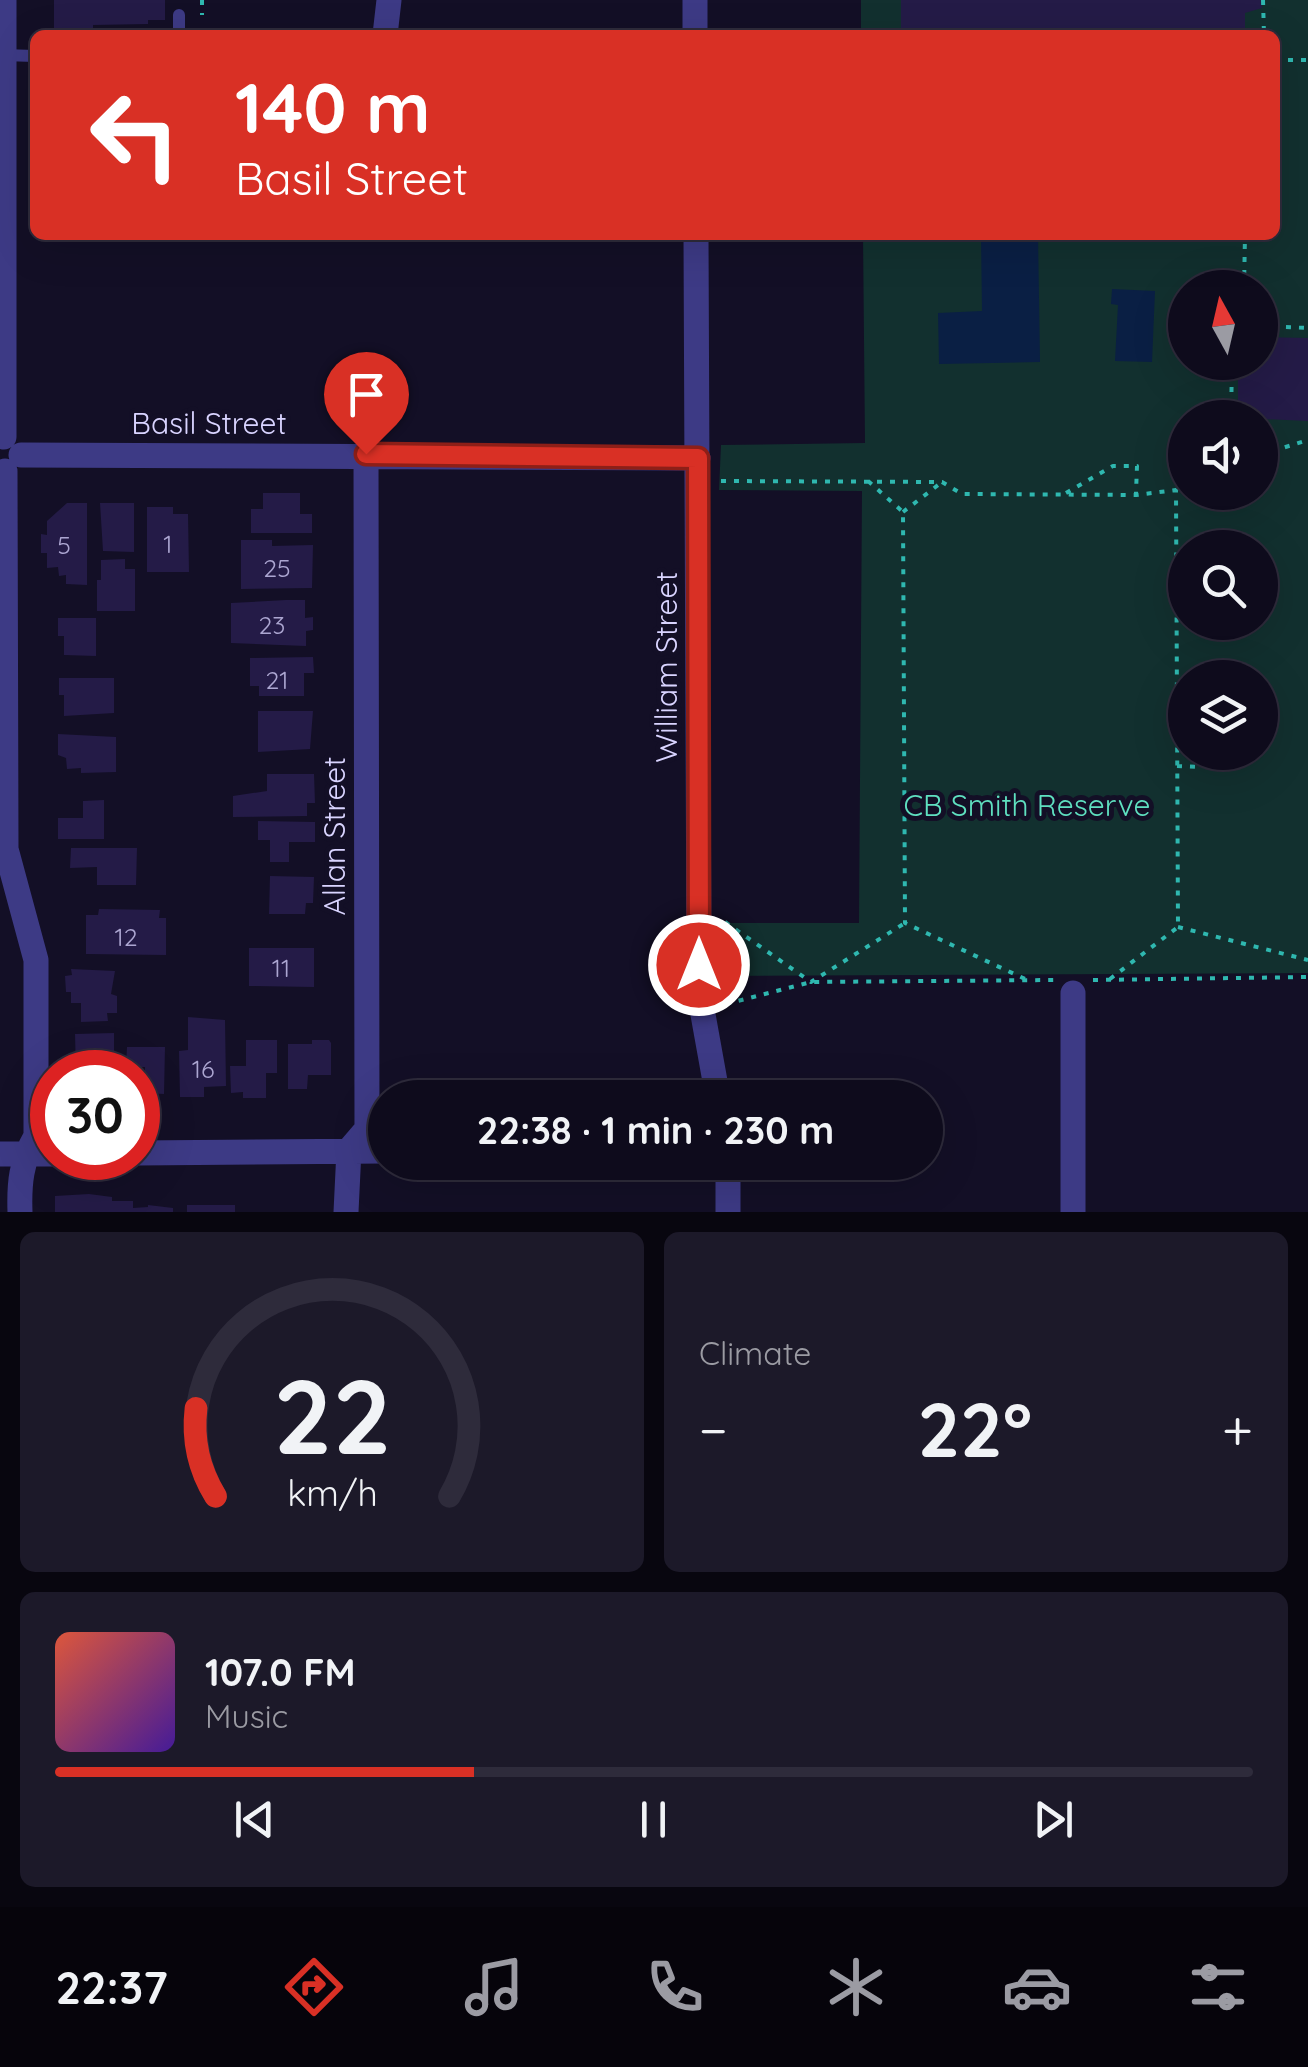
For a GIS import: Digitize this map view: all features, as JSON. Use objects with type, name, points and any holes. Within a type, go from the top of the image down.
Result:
[{"type":"street","points":[[4,0],[6,849],[36,960],[36,1136],[13,1154],[20,1178],[20,1212]]},
{"type":"street","points":[[386,30],[389,0]]},
{"type":"street","points":[[695,0],[695,30]]},
{"type":"street","name":"William Street","points":[[696,240],[699,913],[702,1009],[715,1080]]},
{"type":"street","name":"Basil Street","points":[[6,454],[698,458]]},
{"type":"street","name":"Allan Street","points":[[346,1212],[349,1150],[367,1128],[366,454]]},
{"type":"street","points":[[1073,1212],[1074,984]]},
{"type":"street","points":[[160,1153],[368,1150]]},
{"type":"street","points":[[728,1180],[728,1212]]},
{"type":"lane","points":[[179,15],[179,30]]},
{"type":"lane","points":[[2,56],[30,56]]},
{"type":"path","points":[[202,0],[202,15]]},
{"type":"path","points":[[1263,0],[1264,30]]},
{"type":"path","points":[[1280,60],[1308,60]]},
{"type":"path","points":[[1245,270],[1246,240]]},
{"type":"path","points":[[1278,327],[1308,328]]},
{"type":"path","points":[[1278,449],[1308,440]]},
{"type":"path","points":[[1062,496],[1112,466],[1137,466],[1136,495]]},
{"type":"path","points":[[868,480],[903,512],[905,923]]},
{"type":"path","points":[[720,481],[942,482],[962,494],[1136,495],[1168,491]]},
{"type":"path","points":[[903,512],[942,482]]},
{"type":"path","points":[[1177,770],[1178,927]]},
{"type":"path","points":[[699,913],[727,923],[811,982]]},
{"type":"path","points":[[811,982],[905,923]]},
{"type":"path","points":[[905,923],[1028,980]]},
{"type":"path","points":[[1178,927],[1308,960]]},
{"type":"path","points":[[1110,979],[1178,927]]},
{"type":"path","points":[[702,1009],[811,982],[1028,980],[1074,984],[1110,979],[1308,977]]},
{"type":"green space","name":"CB Smith Reserve","points":[[861,0],[1308,0],[1308,973],[718,976],[714,923],[859,923],[862,491],[719,490],[721,445],[865,443],[863,240],[1280,240],[1280,30],[861,30]]},
{"type":"water","points":[[981,240],[1038,240],[1040,362],[939,364],[938,313],[982,311]]},
{"type":"water","points":[[1112,289],[1155,291],[1152,362],[1115,361],[1118,305],[1111,304]]},
{"type":"building","points":[[54,0],[165,0],[165,20],[93,25],[93,29],[153,30],[54,30]]},
{"type":"building","points":[[901,0],[1261,0],[1262,8],[1245,13],[1245,30],[901,30]]},
{"type":"building","points":[[1278,337],[1308,338],[1308,421],[1278,420],[1278,400],[1238,400],[1238,380],[1278,380]]},
{"type":"building","points":[[263,493],[300,493],[300,514],[312,514],[312,533],[251,533],[251,509],[263,509]]},
{"type":"building","points":[[67,503],[87,503],[87,585],[66,584],[66,575],[59,576],[58,567],[47,568],[47,553],[41,553],[41,534],[47,535],[47,521]]},
{"type":"building","points":[[100,503],[134,503],[134,552],[103,551]]},
{"type":"building","points":[[147,507],[173,507],[173,514],[188,514],[189,572],[147,572]]},
{"type":"building","points":[[241,540],[272,540],[272,546],[313,545],[312,588],[241,589]]},
{"type":"building","points":[[125,559],[125,569],[135,569],[135,611],[97,611],[101,560]]},
{"type":"building","points":[[305,600],[305,618],[313,617],[313,630],[306,631],[306,646],[231,643],[231,603]]},
{"type":"building","points":[[58,618],[96,618],[96,656],[64,655],[64,636],[58,636]]},
{"type":"building","points":[[313,657],[314,673],[304,673],[304,696],[259,696],[259,686],[250,686],[250,658]]},
{"type":"building","points":[[59,678],[114,678],[114,713],[64,716]]},
{"type":"building","points":[[258,711],[313,711],[310,749],[258,752]]},
{"type":"building","points":[[58,734],[116,737],[116,772],[81,773],[81,768],[67,769],[66,758],[58,755]]},
{"type":"building","points":[[267,774],[314,774],[315,803],[307,803],[307,816],[233,817],[233,796],[267,791]]},
{"type":"building","points":[[104,800],[104,839],[58,839],[58,818],[83,818],[83,801]]},
{"type":"building","points":[[258,821],[315,822],[315,842],[289,842],[289,862],[270,862],[270,840],[258,840]]},
{"type":"building","points":[[71,848],[137,848],[136,885],[97,885],[97,867],[70,868]]},
{"type":"building","points":[[270,876],[314,877],[313,903],[306,903],[305,914],[269,914]]},
{"type":"building","points":[[99,909],[160,910],[159,918],[166,918],[166,955],[86,954],[86,915],[98,915]]},
{"type":"building","points":[[249,948],[314,948],[314,987],[249,986]]},
{"type":"building","points":[[71,969],[115,971],[111,994],[117,996],[117,1013],[107,1013],[108,1021],[81,1022],[81,1003],[71,1003],[71,992],[66,992],[65,976],[72,975]]},
{"type":"building","points":[[188,1017],[225,1020],[226,1086],[204,1087],[204,1097],[180,1097],[179,1051],[188,1050]]},
{"type":"building","points":[[114,1033],[114,1050],[75,1050],[75,1034]]},
{"type":"building","points":[[246,1040],[277,1040],[277,1073],[266,1073],[266,1098],[243,1098],[243,1092],[231,1093],[230,1066],[246,1066]]},
{"type":"building","points":[[312,1040],[331,1043],[331,1075],[308,1075],[307,1089],[288,1089],[288,1044],[312,1044]]},
{"type":"building","points":[[165,1047],[164,1094],[160,1094],[160,1050],[127,1050]]},
{"type":"building","points":[[55,1196],[112,1197],[112,1201],[133,1201],[133,1208],[148,1205],[173,1208],[173,1212],[55,1212]]},
{"type":"building","points":[[187,1205],[235,1205],[235,1212],[187,1212]]},
{"type":"route","points":[[366,454],[698,458],[699,965]]}]
